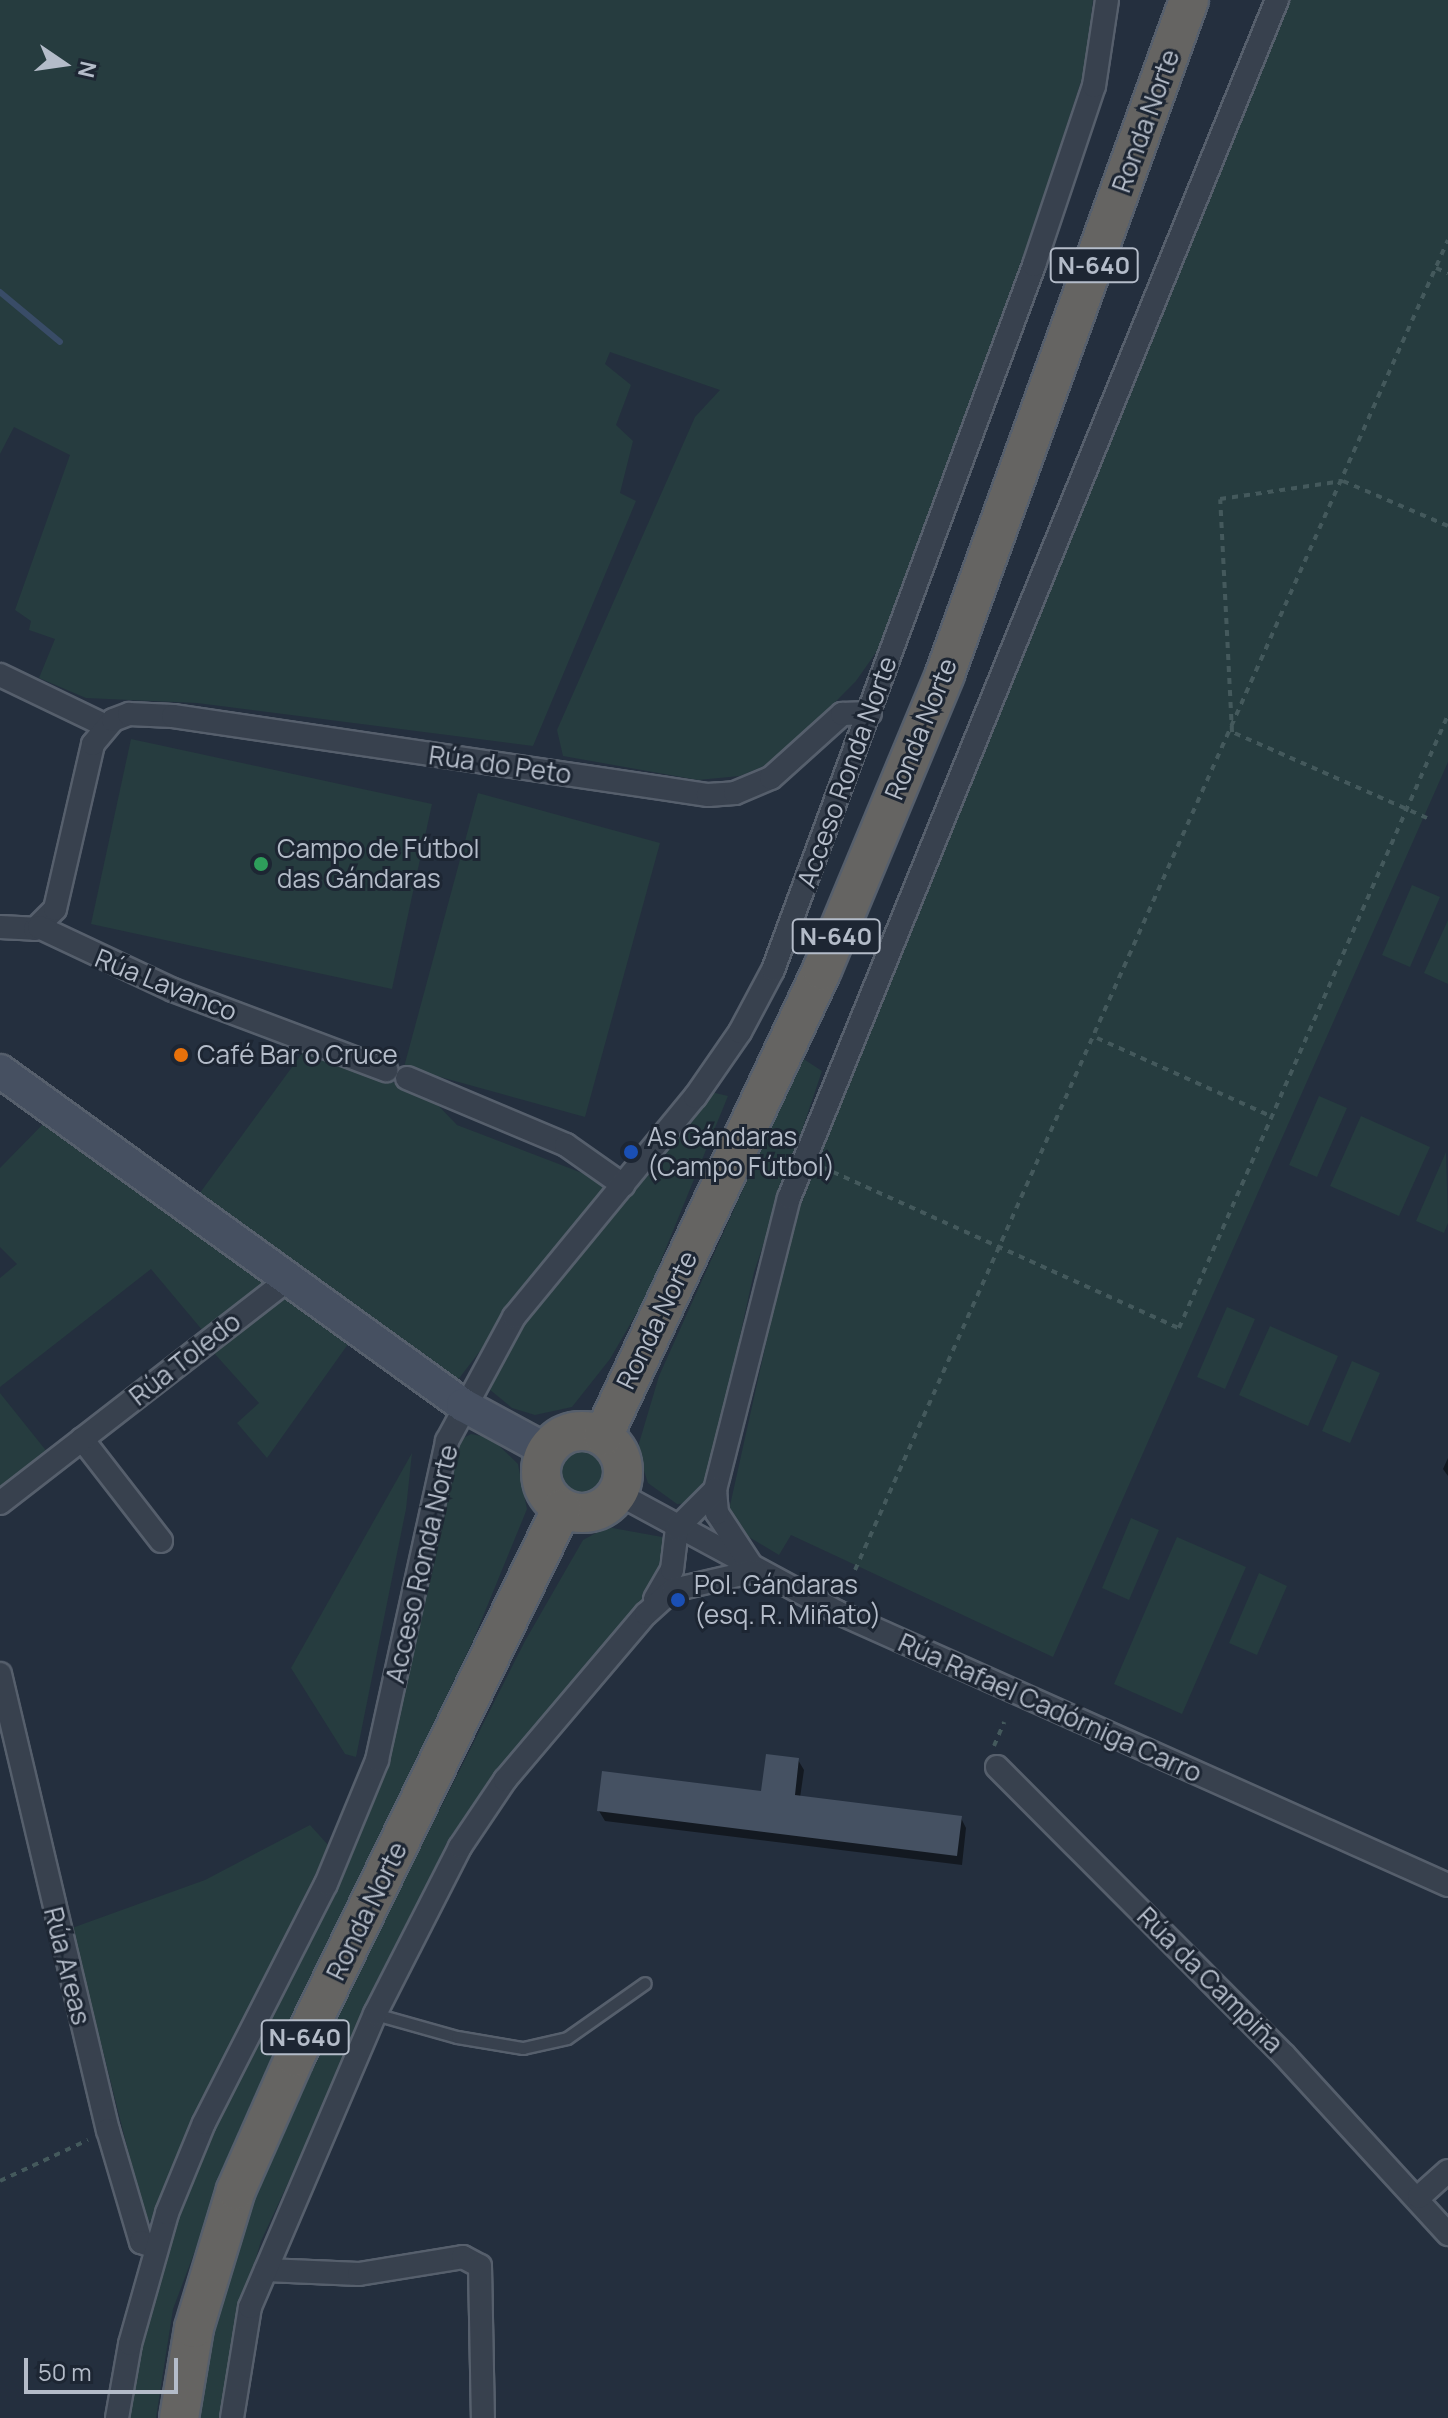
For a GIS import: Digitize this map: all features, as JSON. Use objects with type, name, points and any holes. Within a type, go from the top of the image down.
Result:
[{"type":"highway","name":"Ronda Norte","points":[[603,1436],[822,970],[945,674],[1189,0]]},
{"type":"highway","points":[[591,1431],[603,1436],[620,1455],[622,1481],[617,1493],[598,1510],[562,1508],[544,1489],[542,1463],[546,1450],[566,1433],[591,1431]]},
{"type":"highway","name":"Ronda Norte","points":[[179,2418],[194,2328],[236,2190],[295,2057],[562,1508]]},
{"type":"main road","points":[[0,1071],[463,1405],[546,1450]]},
{"type":"street","name":"Acceso Ronda Norte","points":[[117,2418],[155,2247],[204,2123],[326,1884],[377,1760],[447,1441],[463,1405],[514,1317],[623,1185],[731,1045],[773,970],[870,713],[1065,175],[1094,86],[1107,0]]},
{"type":"street","points":[[232,2418],[250,2307],[375,2014],[421,1916],[505,1780],[646,1614],[673,1590],[755,1571],[717,1513],[715,1490],[802,1158],[1277,0]]},
{"type":"street","points":[[0,675],[106,726],[88,759],[55,909],[36,928],[0,927]]},
{"type":"street","name":"Rúa do Peto","points":[[106,726],[129,714],[149,713],[708,795],[735,793],[771,778],[842,714],[870,713]]},
{"type":"street","name":"Rúa Lavanco","points":[[36,928],[173,990],[397,1074],[566,1145],[623,1185]]},
{"type":"street","name":"Rúa Toledo","points":[[0,1503],[288,1280]]},
{"type":"street","points":[[82,1439],[161,1541]]},
{"type":"street","points":[[646,1614],[672,1570],[677,1528],[715,1490]]},
{"type":"street","name":"Rúa Rafael Cadórniga Carro","points":[[617,1493],[755,1571],[938,1659],[1448,1885]]},
{"type":"street","name":"Rúa Areas","points":[[0,1674],[108,2130],[141,2242],[155,2247]]},
{"type":"street","name":"Rúa da Campiña","points":[[997,1767],[1419,2197],[1448,2234]]},
{"type":"street","points":[[1419,2197],[1448,2171]]},
{"type":"street","points":[[266,2270],[359,2274],[463,2257],[480,2266],[483,2418]]},
{"type":"lane","points":[[375,2014],[457,2037],[523,2048],[567,2038],[645,1983]]},
{"type":"path","points":[[855,1570],[1097,1038],[1448,240]]},
{"type":"path","points":[[1440,259],[1448,258]]},
{"type":"path","points":[[1436,268],[1448,273]]},
{"type":"path","points":[[1232,732],[1220,499],[1343,481],[1448,526]]},
{"type":"path","points":[[802,1158],[1179,1328],[1268,1115],[1448,715]]},
{"type":"path","points":[[1232,732],[1427,818]]},
{"type":"path","points":[[1097,1038],[1268,1115]]},
{"type":"path","points":[[997,1767],[993,1749],[1004,1722]]},
{"type":"path","points":[[0,2181],[108,2130]]},
{"type":"green space","points":[[0,0],[1093,0],[1085,69],[1036,220],[884,641],[856,681],[778,760],[740,776],[698,780],[563,756],[557,730],[695,417],[720,390],[610,352],[605,364],[631,385],[616,425],[633,441],[620,493],[636,501],[533,746],[197,703],[86,698],[39,678],[55,639],[29,630],[31,621],[15,610],[70,455],[14,427],[0,454]]},
{"type":"green space","points":[[1289,0],[1448,0],[1448,762],[1053,1657],[791,1535],[779,1555],[744,1534],[729,1510],[796,1208]]},
{"type":"green space","name":"Campo de Fútbol das Gándaras","points":[[131,739],[432,804],[392,989],[91,924]]},
{"type":"green space","name":"Campo de Fútbol das Gándaras","points":[[478,793],[660,843],[585,1117],[404,1067]]},
{"type":"green space","points":[[1412,885],[1440,897],[1410,967],[1382,955]]},
{"type":"green space","points":[[1448,920],[1448,984],[1424,973]]},
{"type":"green space","points":[[306,1048],[430,1097],[457,1125],[603,1181],[603,1191],[457,1381],[194,1201]]},
{"type":"green space","points":[[802,1058],[822,1071],[754,1272],[709,1478],[698,1503],[677,1504],[648,1483],[637,1450],[659,1376]]},
{"type":"green space","points":[[711,1092],[728,1096],[646,1297],[610,1359],[572,1407],[535,1415],[512,1408],[489,1389],[506,1346]]},
{"type":"green space","points":[[1319,1096],[1347,1108],[1317,1177],[1289,1165]]},
{"type":"green space","points":[[1361,1116],[1430,1147],[1399,1216],[1330,1186]]},
{"type":"green space","points":[[45,1122],[267,1275],[264,1286],[203,1331],[151,1269],[0,1387],[0,1278],[17,1264],[0,1247],[0,1168]]},
{"type":"green space","points":[[1446,1152],[1448,1223],[1444,1233],[1416,1221]]},
{"type":"green space","points":[[287,1294],[351,1340],[267,1458],[237,1423],[259,1403],[214,1353]]},
{"type":"green space","points":[[1227,1307],[1255,1319],[1225,1389],[1197,1377]]},
{"type":"green space","points":[[1270,1326],[1338,1356],[1308,1426],[1239,1395]]},
{"type":"green space","points":[[1352,1361],[1380,1373],[1350,1443],[1322,1431]]},
{"type":"green space","points":[[0,1393],[48,1453],[0,1490]]},
{"type":"green space","points":[[471,1434],[491,1438],[518,1464],[527,1509],[472,1643],[250,2105],[173,2309],[156,2418],[129,2418],[148,2309],[190,2181],[365,1815],[400,1712],[429,1554],[458,1441]]},
{"type":"green space","points":[[582,1447],[599,1455],[607,1472],[599,1489],[582,1497],[565,1489],[557,1472],[565,1455]]},
{"type":"green space","points":[[412,1453],[406,1509],[356,1757],[345,1754],[291,1668]]},
{"type":"green space","points":[[1131,1518],[1159,1530],[1129,1600],[1102,1588]]},
{"type":"green space","points":[[607,1527],[662,1537],[669,1547],[667,1573],[493,1775],[447,1842],[261,2241],[238,2318],[222,2418],[200,2418],[217,2320],[253,2199],[359,1969],[525,1641],[583,1540]]},
{"type":"green space","points":[[1177,1537],[1246,1567],[1182,1714],[1114,1684]]},
{"type":"green space","points":[[1259,1573],[1287,1586],[1257,1655],[1229,1643]]},
{"type":"green space","points":[[310,1825],[329,1846],[179,2154],[155,2219],[146,2222],[72,1928],[205,1880]]},
{"type":"building","points":[[766,1754],[799,1758],[795,1795],[962,1816],[957,1856],[597,1811],[602,1771],[761,1791]]},
{"type":"waterway","points":[[0,292],[60,342]]},
{"type":"place","name":"Campo de Fútbol das Gándaras","points":[[261,864]]},
{"type":"place","name":"Café Bar o Cruce","points":[[181,1055]]},
{"type":"place","name":"As Gándaras (Campo Fútbol)","points":[[631,1152]]},
{"type":"place","name":"Pol. Gándaras (esq. R. Miñato)","points":[[678,1600]]}]
